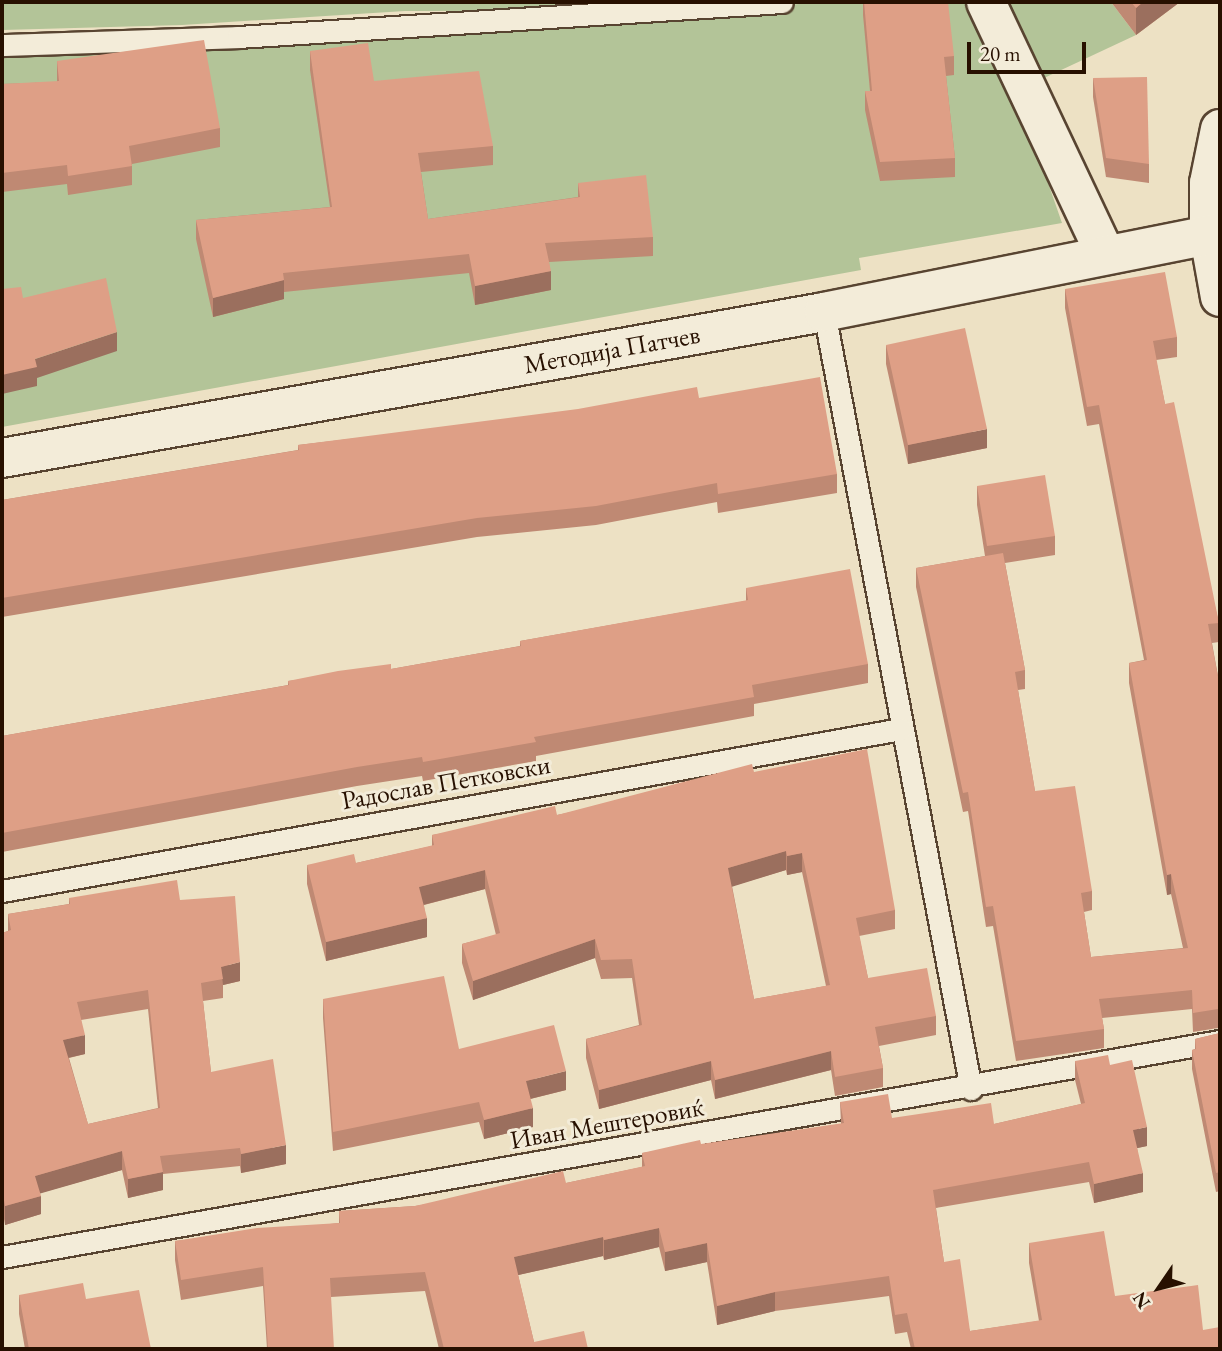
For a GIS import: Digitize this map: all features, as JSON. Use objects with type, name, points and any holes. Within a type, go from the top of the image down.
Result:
[{"type":"street","points":[[986,2],[1105,254]]},
{"type":"street","points":[[1220,129],[1209,183],[1220,297]]},
{"type":"street","name":"Методија Патчев","points":[[2,458],[824,312],[1214,234]]},
{"type":"lane","points":[[2,45],[238,37],[782,2]]},
{"type":"lane","points":[[824,312],[971,1089]]},
{"type":"lane","name":"Радослав Петковски","points":[[2,891],[901,729]]},
{"type":"lane","name":"Иван Мештеровиќ","points":[[2,1257],[971,1089],[1220,1041]]},
{"type":"green space","points":[[2,2],[717,2],[718,10],[826,2],[985,2],[1062,223],[859,258],[861,270],[2,427],[2,55],[134,52],[290,38],[400,37],[706,10],[405,11],[182,25],[3,30]]},
{"type":"green space","points":[[986,2],[1111,2],[1136,35],[1027,86]]},
{"type":"building","points":[[864,2],[948,2],[954,56],[944,57],[955,158],[880,162],[865,91],[872,91]]},
{"type":"building","points":[[1131,2],[1143,2],[1136,8]]},
{"type":"building","points":[[204,40],[220,128],[129,146],[132,166],[68,176],[67,165],[2,173],[2,84],[59,81],[57,61]]},
{"type":"building","points":[[368,43],[374,81],[479,71],[493,146],[418,153],[428,219],[580,197],[578,183],[646,175],[653,237],[545,243],[551,271],[475,286],[469,254],[283,273],[284,280],[213,298],[196,220],[332,207],[310,51]]},
{"type":"building","points":[[1147,77],[1149,164],[1106,158],[1093,78]]},
{"type":"building","points":[[1165,272],[1177,337],[1153,341],[1165,404],[1174,402],[1219,623],[1208,624],[1220,687],[1220,1009],[1193,1013],[1192,990],[1099,999],[1104,1029],[1016,1041],[993,906],[986,907],[968,792],[963,793],[916,568],[1003,553],[1025,670],[1015,672],[1035,791],[1075,786],[1092,891],[1081,893],[1091,957],[1188,948],[1171,874],[1167,875],[1129,663],[1147,660],[1099,405],[1087,407],[1065,289]]},
{"type":"building","points":[[106,278],[117,332],[35,359],[37,367],[2,375],[2,289],[21,287],[23,298]]},
{"type":"building","points":[[965,328],[987,429],[908,445],[886,345]]},
{"type":"building","points":[[820,377],[837,474],[718,494],[717,483],[596,506],[477,518],[2,598],[2,500],[299,450],[298,445],[578,409],[697,387],[699,398]]},
{"type":"building","points":[[1045,475],[1055,536],[987,546],[977,486]]},
{"type":"building","points":[[850,569],[868,664],[752,685],[754,697],[534,737],[536,742],[423,762],[422,757],[357,767],[2,833],[2,736],[289,685],[288,681],[338,671],[391,664],[391,669],[521,646],[520,641],[748,600],[746,588]]},
{"type":"building","points":[[867,749],[895,910],[856,918],[868,978],[927,968],[936,1016],[875,1027],[883,1068],[835,1077],[831,1051],[715,1080],[711,1061],[599,1090],[586,1039],[642,1025],[632,959],[601,960],[595,939],[473,981],[462,944],[500,933],[485,870],[419,887],[427,918],[326,942],[307,865],[354,854],[356,863],[434,845],[432,835],[555,806],[557,815],[752,764],[754,772]],"holes":[[[786,851],[787,856],[802,853],[830,985],[754,999],[728,868]]]},
{"type":"building","points":[[177,880],[180,900],[235,896],[240,962],[221,967],[223,979],[201,983],[211,1072],[273,1059],[286,1145],[241,1154],[240,1148],[160,1156],[163,1172],[128,1179],[122,1151],[35,1176],[41,1196],[5,1206],[2,1188],[2,933],[11,930],[8,914],[70,904],[69,898]],"holes":[[[148,990],[160,1108],[88,1124],[63,1040],[85,1035],[77,1002]]]},
{"type":"building","points":[[444,976],[459,1049],[554,1025],[566,1071],[526,1081],[533,1108],[484,1120],[479,1102],[333,1132],[323,999]]},
{"type":"building","points":[[1220,1033],[1220,1172],[1216,1173],[1192,1050],[1196,1049],[1195,1039]]},
{"type":"building","points":[[1108,1055],[1110,1065],[1132,1060],[1147,1127],[1133,1130],[1143,1173],[1094,1184],[1089,1162],[933,1190],[944,1262],[960,1259],[970,1331],[1042,1320],[1029,1243],[1104,1231],[1115,1296],[1198,1285],[1203,1330],[1220,1327],[1220,1349],[915,1349],[907,1313],[895,1315],[889,1276],[775,1292],[717,1306],[707,1243],[665,1252],[659,1228],[604,1240],[603,1237],[514,1257],[534,1342],[584,1331],[588,1349],[444,1349],[425,1272],[330,1278],[334,1349],[268,1349],[263,1267],[181,1280],[175,1241],[257,1228],[340,1223],[339,1211],[415,1206],[563,1171],[566,1183],[645,1166],[642,1153],[700,1140],[701,1144],[844,1123],[840,1102],[888,1094],[892,1118],[991,1103],[994,1124],[1085,1103],[1075,1061]]},
{"type":"building","points":[[83,1283],[86,1299],[139,1290],[151,1349],[29,1349],[19,1295]]}]
